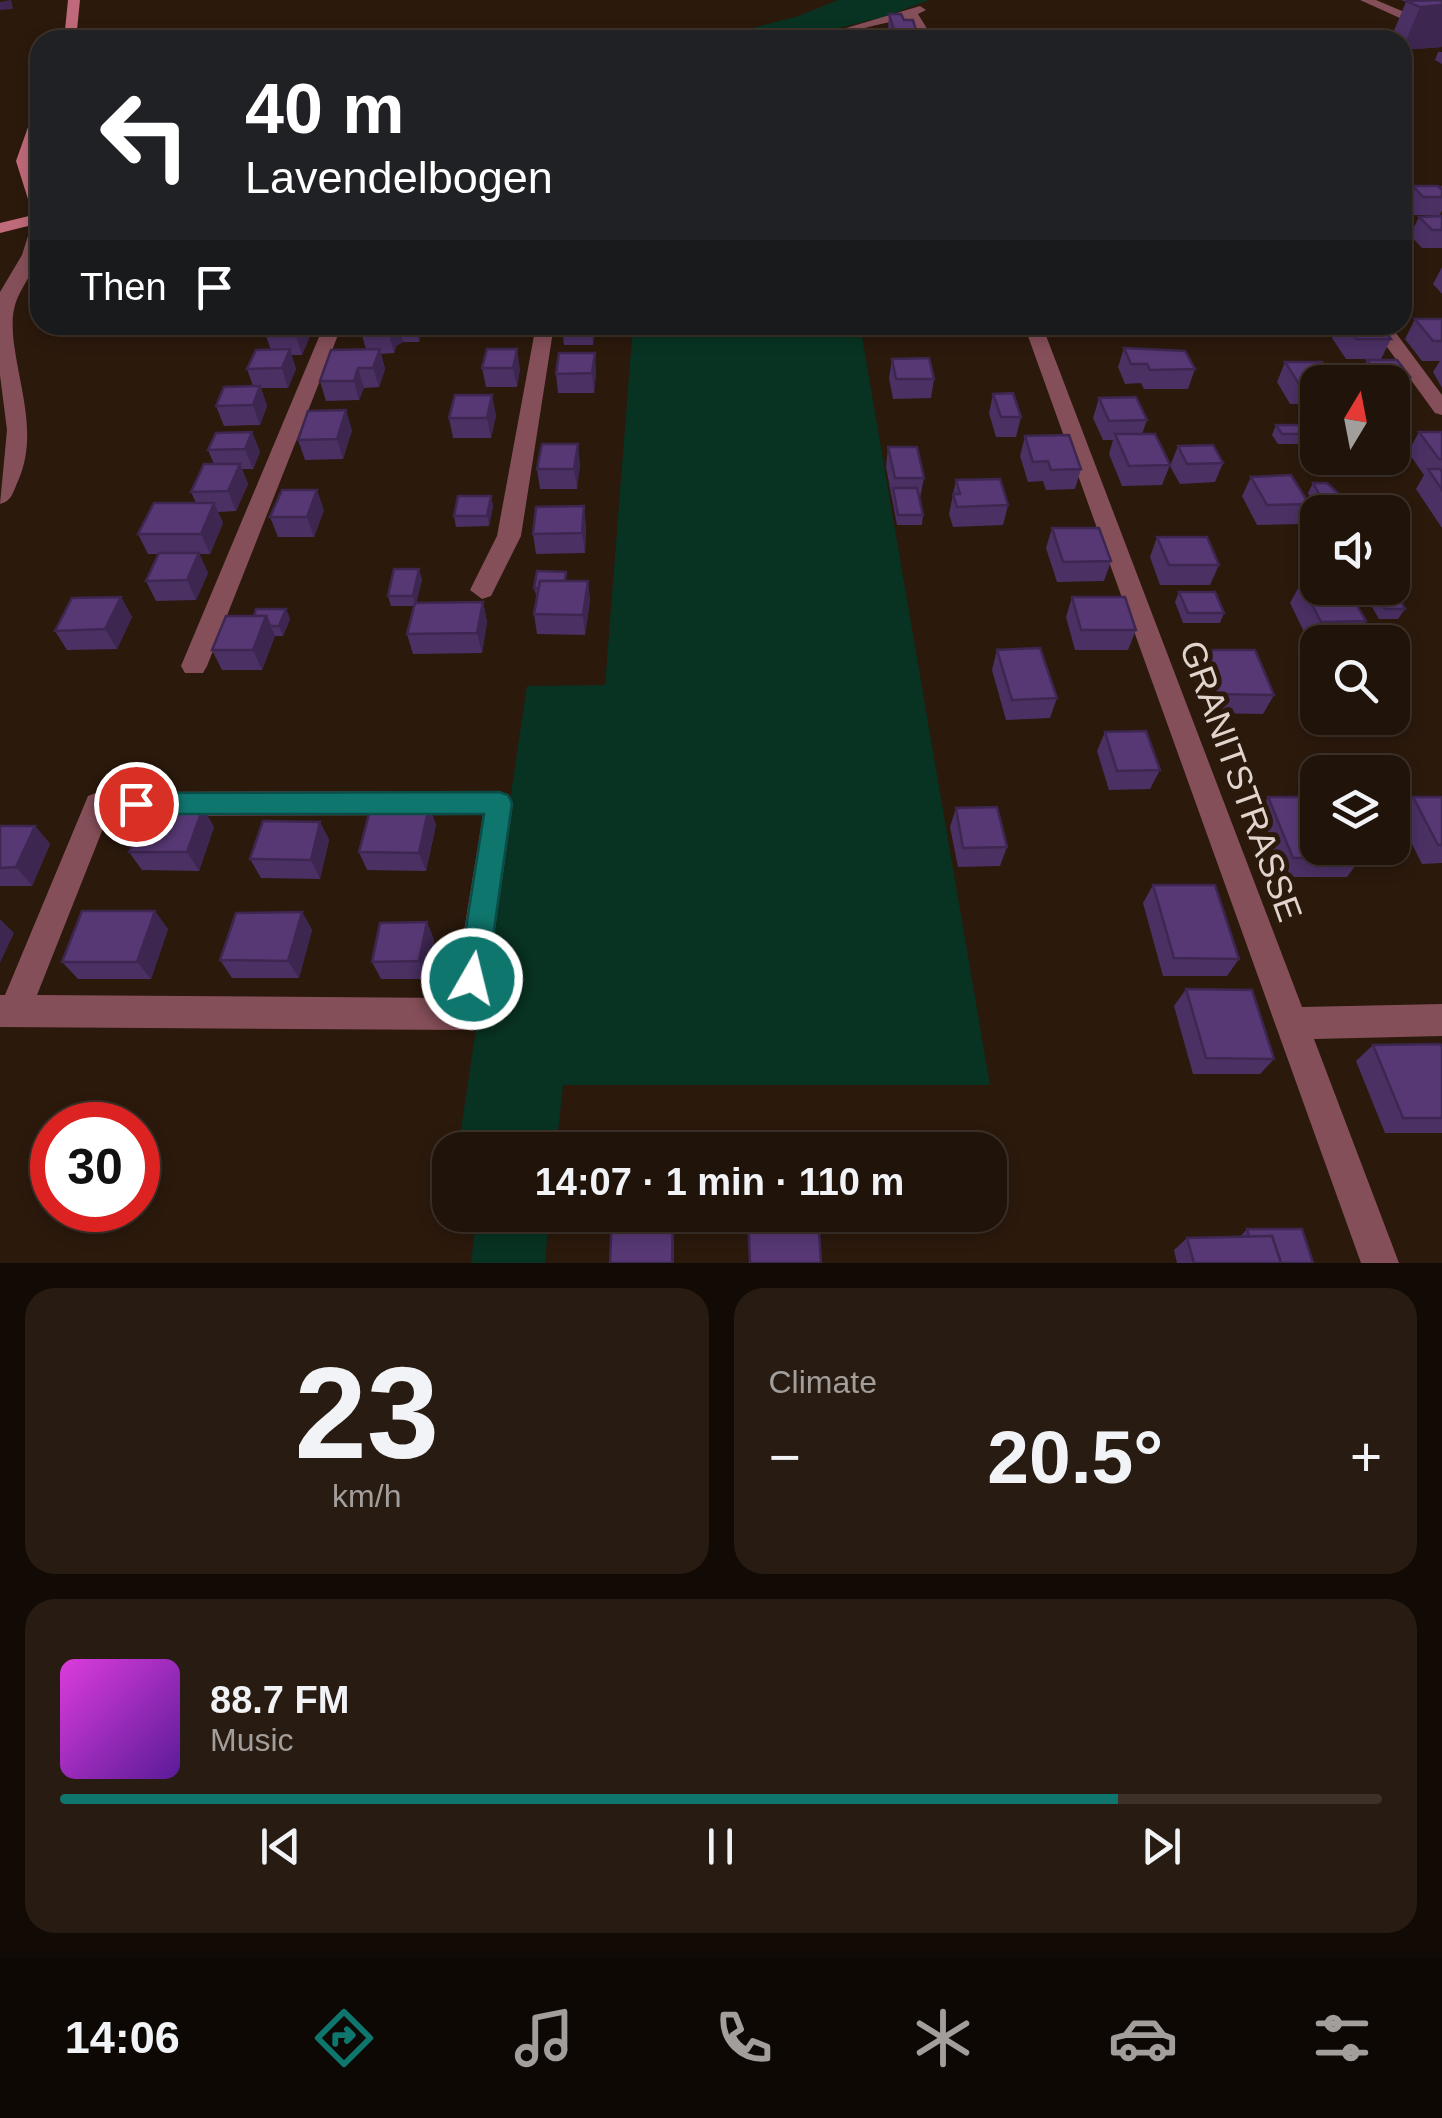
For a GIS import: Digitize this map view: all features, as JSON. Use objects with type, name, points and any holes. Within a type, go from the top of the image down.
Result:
[{"type":"street","points":[[1366,0],[1442,33]]},
{"type":"street","points":[[850,30],[920,10]]},
{"type":"street","points":[[904,16],[917,18],[923,30]]},
{"type":"street","points":[[30,143],[24,161],[30,181]]},
{"type":"street","points":[[0,228],[30,220]]},
{"type":"street","points":[[0,497],[18,439],[19,416],[6,379],[2,320],[10,283],[30,254]]},
{"type":"street","points":[[194,666],[329,335]]},
{"type":"street","points":[[482,590],[509,536],[543,335]]},
{"type":"street","name":"GRANITSTRASSE","points":[[1037,335],[1380,1263]]},
{"type":"street","points":[[1387,335],[1442,409]]},
{"type":"street","points":[[499,803],[467,1014],[7,1011],[98,804],[499,803]]},
{"type":"street","points":[[1292,1023],[1442,1020]]},
{"type":"green space","points":[[838,0],[929,0],[884,17],[830,30],[744,30],[799,16]]},
{"type":"green space","points":[[632,335],[862,335],[990,1085],[563,1085],[558,1132],[461,1132],[527,686],[605,685]]},
{"type":"green space","points":[[475,1232],[548,1232],[545,1263],[471,1263]]},
{"type":"building","points":[[1442,0],[1442,5],[1420,7],[1406,1]]},
{"type":"building","points":[[889,14],[913,20],[916,30],[894,30]]},
{"type":"building","points":[[1413,186],[1438,186],[1442,197],[1423,197]]},
{"type":"building","points":[[1442,216],[1442,230],[1432,230],[1419,217]]},
{"type":"building","points":[[1415,319],[1442,319],[1442,341],[1433,341]]},
{"type":"building","points":[[1353,335],[1388,335],[1391,339],[1356,339]]},
{"type":"building","points":[[1124,348],[1185,351],[1195,369],[1150,370],[1147,364],[1131,364]]},
{"type":"building","points":[[290,349],[282,368],[247,369],[256,350]]},
{"type":"building","points":[[380,349],[373,368],[358,368],[354,381],[320,381],[331,350]]},
{"type":"building","points":[[487,349],[517,349],[513,368],[482,368]]},
{"type":"building","points":[[559,353],[595,353],[592,373],[556,374]]},
{"type":"building","points":[[929,358],[934,379],[896,379],[892,359]]},
{"type":"building","points":[[1367,360],[1397,360],[1401,365],[1371,365]]},
{"type":"building","points":[[1285,362],[1322,362],[1324,365],[1300,365],[1299,384]]},
{"type":"building","points":[[260,386],[253,405],[216,406],[224,387]]},
{"type":"building","points":[[1013,393],[1021,417],[1001,417],[993,394]]},
{"type":"building","points":[[455,395],[492,395],[487,418],[449,418]]},
{"type":"building","points":[[1136,397],[1147,420],[1109,421],[1099,398]]},
{"type":"building","points":[[346,410],[337,439],[298,440],[308,411]]},
{"type":"building","points":[[1276,425],[1300,425],[1300,434],[1282,434]]},
{"type":"building","points":[[252,432],[245,449],[208,450],[216,433]]},
{"type":"building","points":[[1419,432],[1442,432],[1442,459],[1439,459]]},
{"type":"building","points":[[1115,434],[1155,434],[1170,465],[1129,466]]},
{"type":"building","points":[[1069,435],[1081,469],[1051,470],[1048,461],[1033,462],[1025,436]]},
{"type":"building","points":[[542,444],[578,444],[574,469],[537,469]]},
{"type":"building","points":[[1213,445],[1223,463],[1187,464],[1178,446]]},
{"type":"building","points":[[888,447],[917,447],[924,478],[895,478]]},
{"type":"building","points":[[204,464],[240,464],[228,491],[191,492]]},
{"type":"building","points":[[1428,469],[1442,472],[1442,490]]},
{"type":"building","points":[[1291,475],[1303,495],[1300,495],[1300,504],[1267,505],[1251,477]]},
{"type":"building","points":[[1000,479],[1008,505],[957,507],[953,494],[960,494],[956,480]]},
{"type":"building","points":[[1313,483],[1327,483],[1340,495],[1320,495]]},
{"type":"building","points":[[893,488],[917,488],[923,515],[898,515]]},
{"type":"building","points":[[282,490],[317,490],[307,517],[270,517]]},
{"type":"building","points":[[458,496],[491,496],[487,516],[454,516]]},
{"type":"building","points":[[154,503],[214,503],[201,534],[138,534]]},
{"type":"building","points":[[584,506],[582,533],[533,534],[536,507]]},
{"type":"building","points":[[1052,528],[1099,528],[1111,561],[1063,562]]},
{"type":"building","points":[[1157,537],[1207,537],[1219,565],[1169,565]]},
{"type":"building","points":[[159,553],[199,553],[187,580],[146,581]]},
{"type":"building","points":[[394,569],[419,569],[413,596],[388,596]]},
{"type":"building","points":[[537,571],[566,572],[565,581],[540,581],[539,588],[534,588]]},
{"type":"building","points":[[540,581],[588,581],[583,615],[534,614]]},
{"type":"building","points":[[1179,592],[1215,592],[1224,613],[1188,613]]},
{"type":"building","points":[[121,597],[105,629],[55,631],[72,598]]},
{"type":"building","points":[[1072,597],[1125,597],[1136,630],[1081,630]]},
{"type":"building","points":[[483,602],[477,633],[407,634],[415,603]]},
{"type":"building","points":[[1312,605],[1357,605],[1366,621],[1321,622]]},
{"type":"building","points":[[1383,605],[1403,605],[1405,609],[1385,609]]},
{"type":"building","points":[[256,609],[286,609],[279,626],[270,626],[266,616],[254,616]]},
{"type":"building","points":[[226,616],[266,616],[253,650],[212,650]]},
{"type":"building","points":[[1040,648],[1057,698],[1012,700],[997,650]]},
{"type":"building","points":[[1200,650],[1255,650],[1274,695],[1216,694]]},
{"type":"building","points":[[1146,731],[1160,770],[1117,771],[1105,732]]},
{"type":"building","points":[[1268,797],[1300,797],[1300,858],[1293,858]]},
{"type":"building","points":[[1413,797],[1442,797],[1442,845],[1438,845]]},
{"type":"building","points":[[429,806],[419,853],[359,852],[371,807]]},
{"type":"building","points":[[997,807],[1007,847],[963,848],[956,808]]},
{"type":"building","points":[[203,808],[187,852],[129,852],[146,810]]},
{"type":"building","points":[[263,821],[320,822],[311,860],[250,859]]},
{"type":"building","points":[[0,826],[35,826],[16,867],[0,868]]},
{"type":"building","points":[[1153,885],[1215,885],[1239,959],[1174,958]]},
{"type":"building","points":[[82,911],[155,911],[137,962],[62,962]]},
{"type":"building","points":[[302,912],[288,961],[220,960],[236,913]]},
{"type":"building","points":[[427,922],[419,961],[372,962],[380,923]]},
{"type":"building","points":[[1186,989],[1252,990],[1274,1059],[1206,1058]]},
{"type":"building","points":[[1440,1044],[1442,1118],[1403,1118],[1373,1045]]},
{"type":"building","points":[[1247,1229],[1302,1229],[1313,1263],[1281,1263],[1272,1236],[1249,1237]]},
{"type":"building","points":[[611,1232],[673,1232],[672,1263],[610,1263]]},
{"type":"building","points":[[749,1232],[819,1232],[821,1263],[750,1263]]},
{"type":"building","points":[[1272,1236],[1281,1263],[1194,1263],[1187,1238]]},
{"type":"route","points":[[136,804],[499,803],[472,979]]}]
